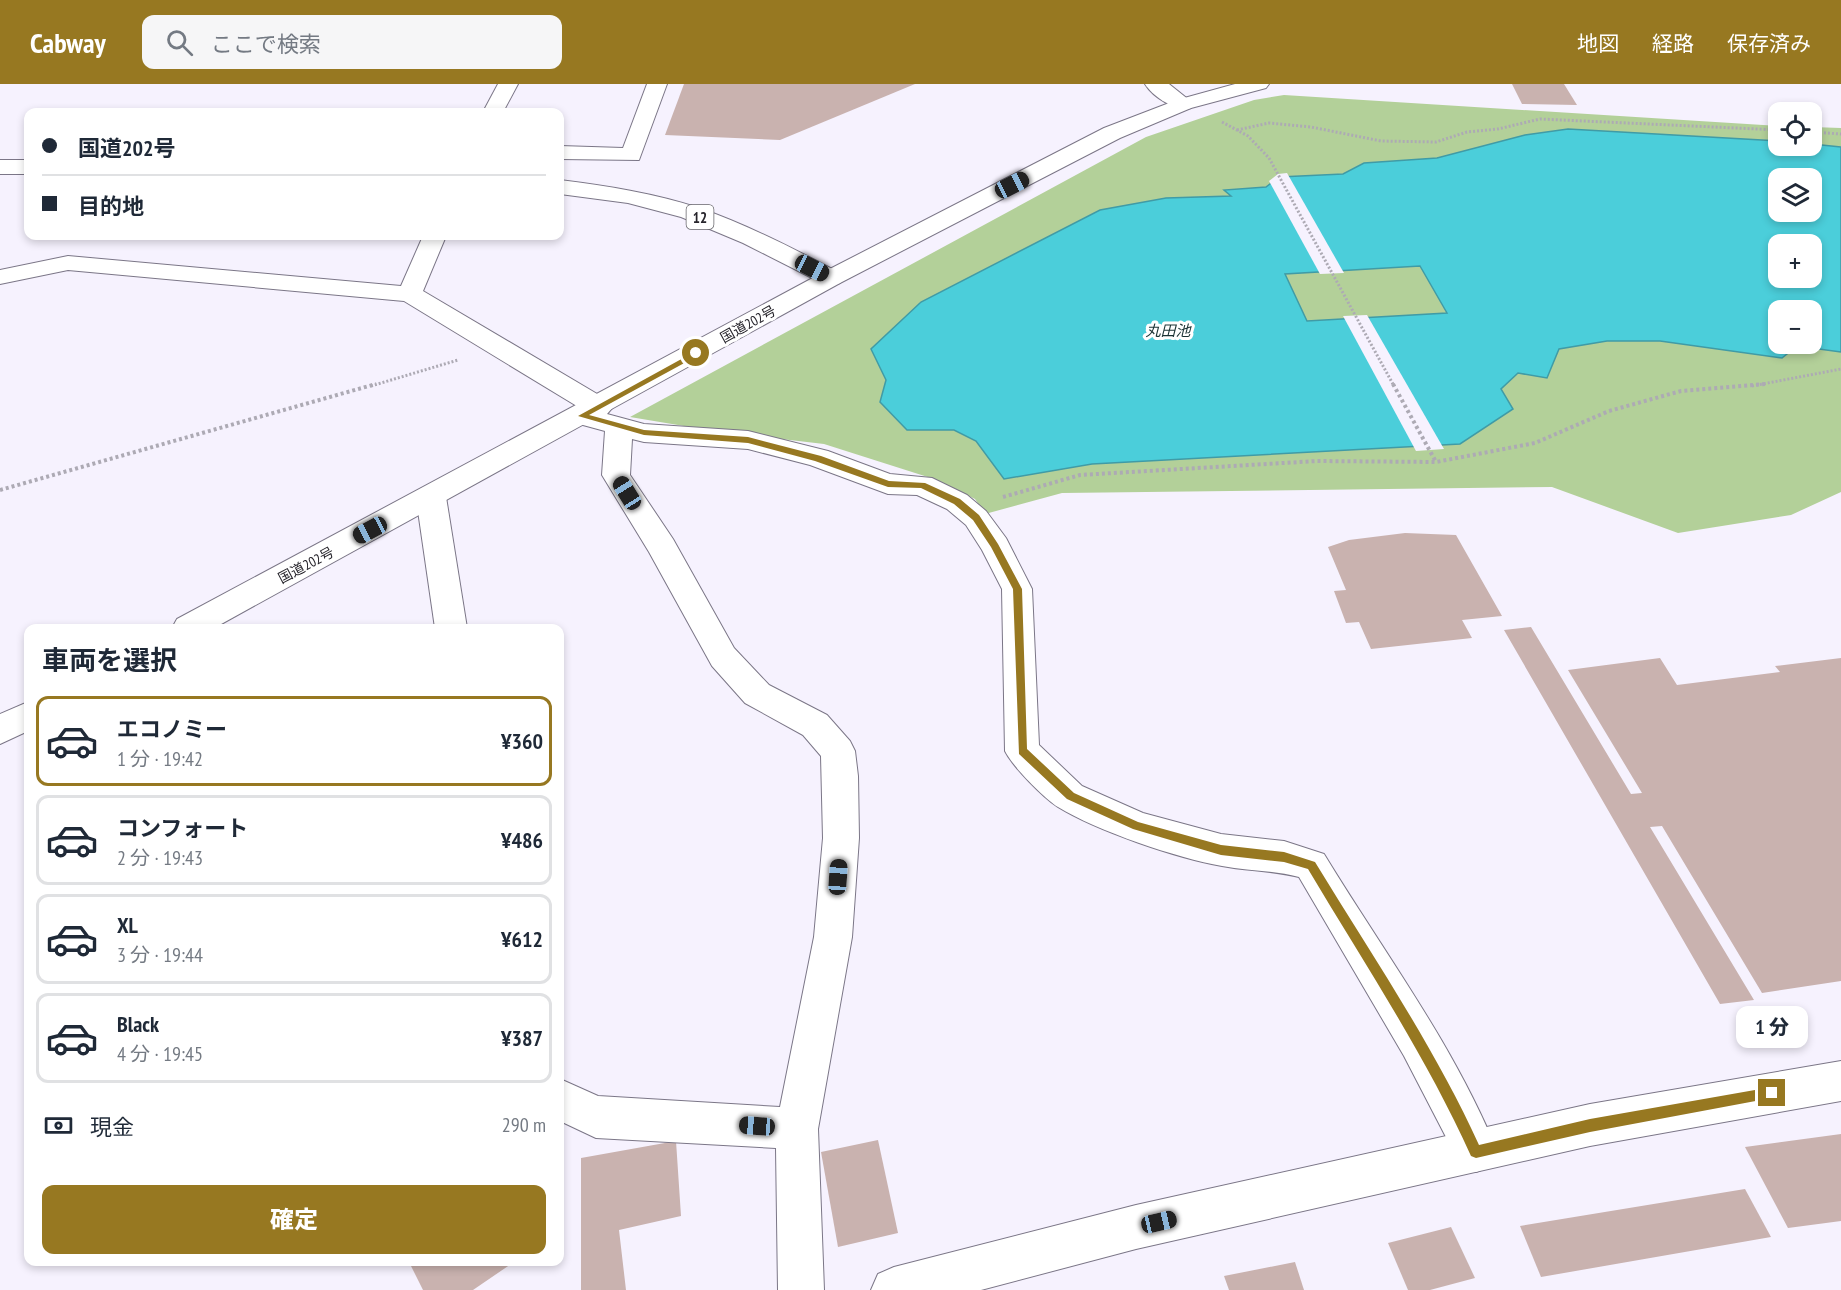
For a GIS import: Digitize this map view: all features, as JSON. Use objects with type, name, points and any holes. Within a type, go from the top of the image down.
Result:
[{"type":"main road","points":[[495,108],[508,84]]},
{"type":"main road","points":[[564,153],[631,155],[657,84]]},
{"type":"main road","points":[[1155,84],[1184,104]]},
{"type":"main road","name":"国道202号","points":[[195,624],[431,497],[600,416],[831,278],[1112,133],[1184,104],[1259,84]]},
{"type":"main road","points":[[0,166],[24,167]]},
{"type":"main road","name":"12","points":[[564,188],[612,194],[669,206],[735,230],[831,278]]},
{"type":"main road","points":[[410,294],[432,240]]},
{"type":"main road","points":[[0,277],[68,263],[410,294],[501,347],[600,416],[644,433],[748,440],[818,458],[888,484],[922,485],[941,492],[976,518],[995,546],[1017,589],[1022,751],[1070,796],[1136,826],[1221,850],[1284,857],[1311,865],[1398,1008],[1461,1120],[1476,1152]]},
{"type":"main road","points":[[600,416],[616,475],[662,547],[723,657],[757,694],[815,725],[838,751],[841,776],[841,838],[833,937],[797,1129],[801,1290]]},
{"type":"main road","points":[[431,497],[450,624]]},
{"type":"main road","points":[[0,730],[24,717]]},
{"type":"main road","points":[[894,1290],[1136,1227],[1590,1125],[1841,1081]]},
{"type":"main road","points":[[564,1102],[596,1117],[696,1121],[797,1129]]},
{"type":"path","points":[[1184,104],[1248,136],[1269,159],[1436,462]]},
{"type":"path","points":[[1237,130],[1269,123],[1311,127],[1382,141],[1436,142],[1467,132],[1498,129],[1540,119],[1768,129]]},
{"type":"path","points":[[1822,133],[1841,134]]},
{"type":"path","points":[[0,490],[90,461],[375,386],[501,347]]},
{"type":"path","points":[[965,508],[1080,476],[1317,461],[1436,462],[1535,443],[1609,411],[1681,391],[1762,385],[1841,369]]},
{"type":"green space","points":[[1284,95],[1768,125],[1768,156],[1822,156],[1822,127],[1841,128],[1841,492],[1791,515],[1678,533],[1552,487],[1062,493],[985,514],[975,499],[934,479],[824,444],[720,432],[630,417],[1146,137],[1254,100]]},
{"type":"water","name":"丸田池","points":[[1568,129],[1768,140],[1768,156],[1822,156],[1822,145],[1841,147],[1841,352],[1822,349],[1822,300],[1768,300],[1768,354],[1787,354],[1782,358],[1660,341],[1607,341],[1559,349],[1547,378],[1518,373],[1501,389],[1513,409],[1460,444],[1092,464],[1004,479],[976,441],[954,430],[907,430],[880,402],[886,380],[871,349],[921,302],[1100,210],[1166,198],[1231,196],[1224,190],[1266,187],[1279,177],[1343,174],[1364,163],[1437,158],[1525,135]],"holes":[[[1420,266],[1447,313],[1307,321],[1285,274]]]},
{"type":"pier","points":[[1287,173],[1344,273],[1320,274],[1269,181],[1278,174]]},
{"type":"pier","points":[[1367,315],[1444,449],[1416,451],[1343,316]]},
{"type":"building","points":[[684,84],[915,84],[780,140],[665,135]]},
{"type":"building","points":[[1512,84],[1564,84],[1577,105],[1522,104]]},
{"type":"building","points":[[1405,533],[1456,535],[1502,616],[1462,620],[1472,638],[1371,649],[1359,622],[1346,623],[1334,591],[1346,590],[1328,547],[1349,540]]},
{"type":"building","points":[[1531,627],[1631,794],[1642,793],[1568,670],[1660,658],[1677,685],[1780,672],[1775,666],[1841,658],[1841,981],[1762,993],[1662,826],[1650,827],[1754,1000],[1720,1004],[1504,630]]},
{"type":"building","points":[[1841,1134],[1841,1221],[1788,1228],[1745,1147]]},
{"type":"building","points":[[878,1140],[898,1233],[838,1247],[821,1152]]},
{"type":"building","points":[[676,1141],[681,1216],[619,1230],[626,1290],[581,1290],[581,1158]]},
{"type":"building","points":[[1745,1189],[1771,1237],[1541,1277],[1520,1226]]},
{"type":"building","points":[[1451,1227],[1475,1278],[1430,1290],[1408,1290],[1388,1243]]},
{"type":"building","points":[[1295,1262],[1304,1290],[1229,1290],[1224,1276]]},
{"type":"building","points":[[411,1266],[508,1266],[473,1290],[423,1290]]},
{"type":"route","points":[[696,353],[582,416],[644,433],[748,440],[818,458],[888,484],[922,485],[957,501],[976,518],[995,546],[1017,589],[1022,751],[1070,796],[1136,826],[1221,850],[1284,857],[1311,865],[1392,998],[1461,1120],[1476,1152],[1590,1125],[1772,1093]]}]
